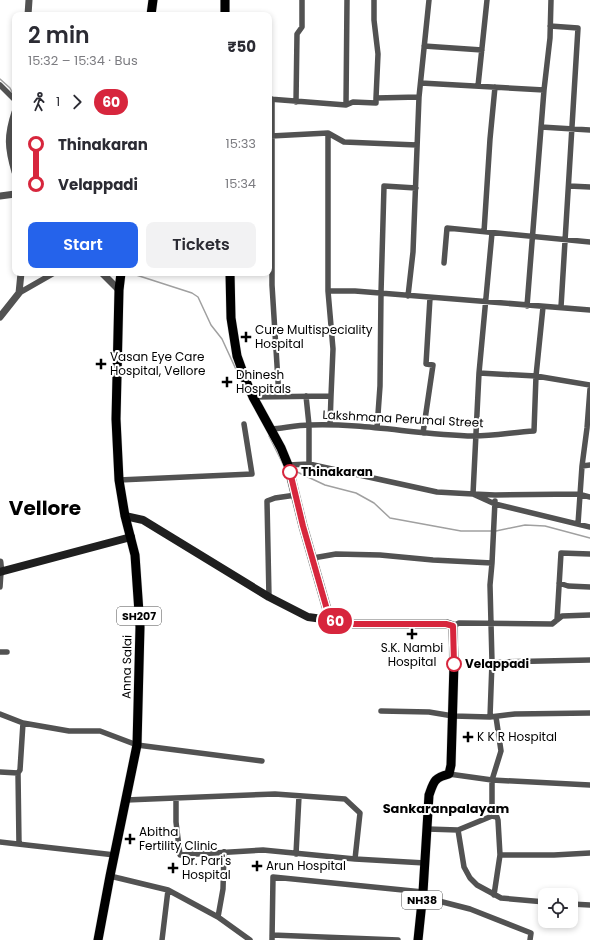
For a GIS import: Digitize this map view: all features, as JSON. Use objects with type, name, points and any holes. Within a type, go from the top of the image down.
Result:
[{"type":"main road","points":[[151,12],[153,0]]},
{"type":"main road","points":[[225,0],[225,12]]},
{"type":"main road","name":"Anna Salai","points":[[98,940],[137,745],[140,627],[135,555],[125,516],[120,480],[116,419],[120,276]]},
{"type":"main road","points":[[230,276],[231,318],[237,356],[253,397],[281,448],[288,465],[330,620]]},
{"type":"main road","points":[[125,516],[143,520],[269,597],[308,617],[330,620],[342,624],[446,624],[453,626],[453,716],[451,765],[449,774]]},
{"type":"main road","points":[[0,573],[131,537]]},
{"type":"main road","name":"NH38","points":[[418,940],[423,895],[429,795],[434,780],[440,776],[449,774]]},
{"type":"street","points":[[28,12],[29,0]]},
{"type":"street","points":[[296,102],[297,34],[302,27],[302,0]]},
{"type":"street","points":[[346,105],[347,0]]},
{"type":"street","points":[[272,99],[346,105],[352,102],[376,103],[378,54],[374,20],[374,0]]},
{"type":"street","points":[[408,296],[413,252],[419,97],[429,0]]},
{"type":"street","points":[[478,86],[487,0]]},
{"type":"street","points":[[527,306],[551,0]]},
{"type":"street","points":[[550,26],[578,28],[570,186],[561,307]]},
{"type":"street","points":[[424,46],[482,50]]},
{"type":"street","points":[[421,83],[544,90]]},
{"type":"street","points":[[0,85],[12,97]]},
{"type":"street","points":[[484,232],[495,87]]},
{"type":"street","points":[[376,98],[419,97]]},
{"type":"street","points":[[12,122],[9,147],[12,160]]},
{"type":"street","points":[[541,127],[590,130]]},
{"type":"street","points":[[272,136],[328,133],[344,142],[418,145]]},
{"type":"street","points":[[328,133],[328,291],[333,349],[330,425]]},
{"type":"street","points":[[377,428],[381,379],[381,293],[384,186],[416,188]]},
{"type":"street","points":[[570,186],[590,187]]},
{"type":"street","points":[[0,196],[12,194]]},
{"type":"street","points":[[444,263],[447,228],[590,242]]},
{"type":"street","points":[[473,494],[479,373],[492,233]]},
{"type":"street","points":[[19,293],[21,276]]},
{"type":"street","points":[[0,317],[19,293],[49,276]]},
{"type":"street","points":[[105,276],[119,290]]},
{"type":"street","points":[[272,276],[280,397]]},
{"type":"street","points":[[328,291],[355,291],[590,310]]},
{"type":"street","points":[[423,433],[433,365],[426,364],[430,298]]},
{"type":"street","points":[[536,376],[543,307]]},
{"type":"street","points":[[479,373],[536,376],[590,385]]},
{"type":"street","name":"Lakshmana Perumal Street","points":[[271,429],[309,424],[475,436],[534,431],[536,376]]},
{"type":"street","points":[[578,524],[582,466],[588,428],[590,389]]},
{"type":"street","points":[[306,396],[309,424],[309,464]]},
{"type":"street","points":[[253,397],[331,396]]},
{"type":"street","points":[[120,480],[252,474],[244,424]]},
{"type":"street","points":[[288,465],[309,464],[437,492],[495,495],[580,494],[590,497]]},
{"type":"street","points":[[582,466],[590,465]]},
{"type":"street","points":[[473,494],[495,504],[590,528]]},
{"type":"street","points":[[269,597],[267,501],[275,498],[296,495]]},
{"type":"street","points":[[492,816],[492,780],[501,751],[493,717],[490,584],[495,495]]},
{"type":"street","points":[[557,620],[561,553],[590,554]]},
{"type":"street","points":[[313,558],[336,554],[373,555],[492,563]]},
{"type":"street","points":[[0,562],[0,587]]},
{"type":"street","points":[[559,583],[568,586],[590,587]]},
{"type":"street","points":[[453,626],[459,623],[552,624],[562,616],[590,615]]},
{"type":"street","points":[[0,652],[7,652]]},
{"type":"street","points":[[492,662],[590,660]]},
{"type":"street","points":[[381,711],[429,712],[453,716],[493,717],[516,714],[590,713]]},
{"type":"street","points":[[0,714],[23,723],[70,731],[100,731],[137,745],[262,761]]},
{"type":"street","points":[[19,844],[18,773],[20,770],[23,723]]},
{"type":"street","points":[[0,772],[18,773]]},
{"type":"street","points":[[449,774],[492,780],[590,785]]},
{"type":"street","points":[[126,800],[275,794],[345,799],[360,813],[355,859]]},
{"type":"street","points":[[296,854],[299,796]]},
{"type":"street","points":[[176,799],[176,822],[180,855],[263,850],[355,859],[425,862]]},
{"type":"street","points":[[427,830],[458,830],[492,816],[497,817],[500,855],[494,895]]},
{"type":"street","points":[[458,830],[464,867],[470,878],[477,885],[501,898],[538,901]]},
{"type":"street","points":[[0,842],[115,855]]},
{"type":"street","points":[[218,918],[223,889],[224,852]]},
{"type":"street","points":[[500,855],[590,853]]},
{"type":"street","points":[[110,876],[168,890],[218,918],[244,938],[250,940]]},
{"type":"street","points":[[398,940],[272,938],[273,877],[423,895],[470,909],[531,933],[530,940]]},
{"type":"street","points":[[162,940],[168,890]]},
{"type":"street","points":[[578,904],[590,905]]},
{"type":"waterway","points":[[0,79],[10,88],[12,92]]},
{"type":"waterway","points":[[139,276],[192,293],[198,297],[211,325],[222,339],[245,389]]},
{"type":"waterway","points":[[269,436],[284,466]]},
{"type":"waterway","points":[[295,471],[325,485],[356,493],[374,503],[390,518],[461,531],[492,531]]},
{"type":"waterway","points":[[496,531],[525,525],[545,526],[590,538]]},
{"type":"bus line","name":"60","points":[[290,472],[303,526],[330,620],[342,624],[446,624],[453,626],[454,664]]},
{"type":"place","name":"Cure Multispeciality Hospital","points":[[246,337]]},
{"type":"place","name":"Vasan Eye Care Hospital, Vellore","points":[[101,364]]},
{"type":"place","name":"Dhinesh Hospitals","points":[[227,382]]},
{"type":"place","name":"Thinakaran","points":[[290,472]]},
{"type":"place","name":"S.K. Nambi Hospital","points":[[412,634]]},
{"type":"place","name":"Velappadi","points":[[454,664]]},
{"type":"place","name":"K K R Hospital","points":[[468,737]]},
{"type":"place","name":"Abitha Fertility Clinic","points":[[130,839]]},
{"type":"place","name":"Arun Hospital","points":[[257,866]]},
{"type":"place","name":"Dr. Pari's Hospital","points":[[173,868]]},
{"type":"district","name":"Vellore","points":[[45,508]]},
{"type":"district","name":"Sankaranpalayam","points":[[446,808]]}]
